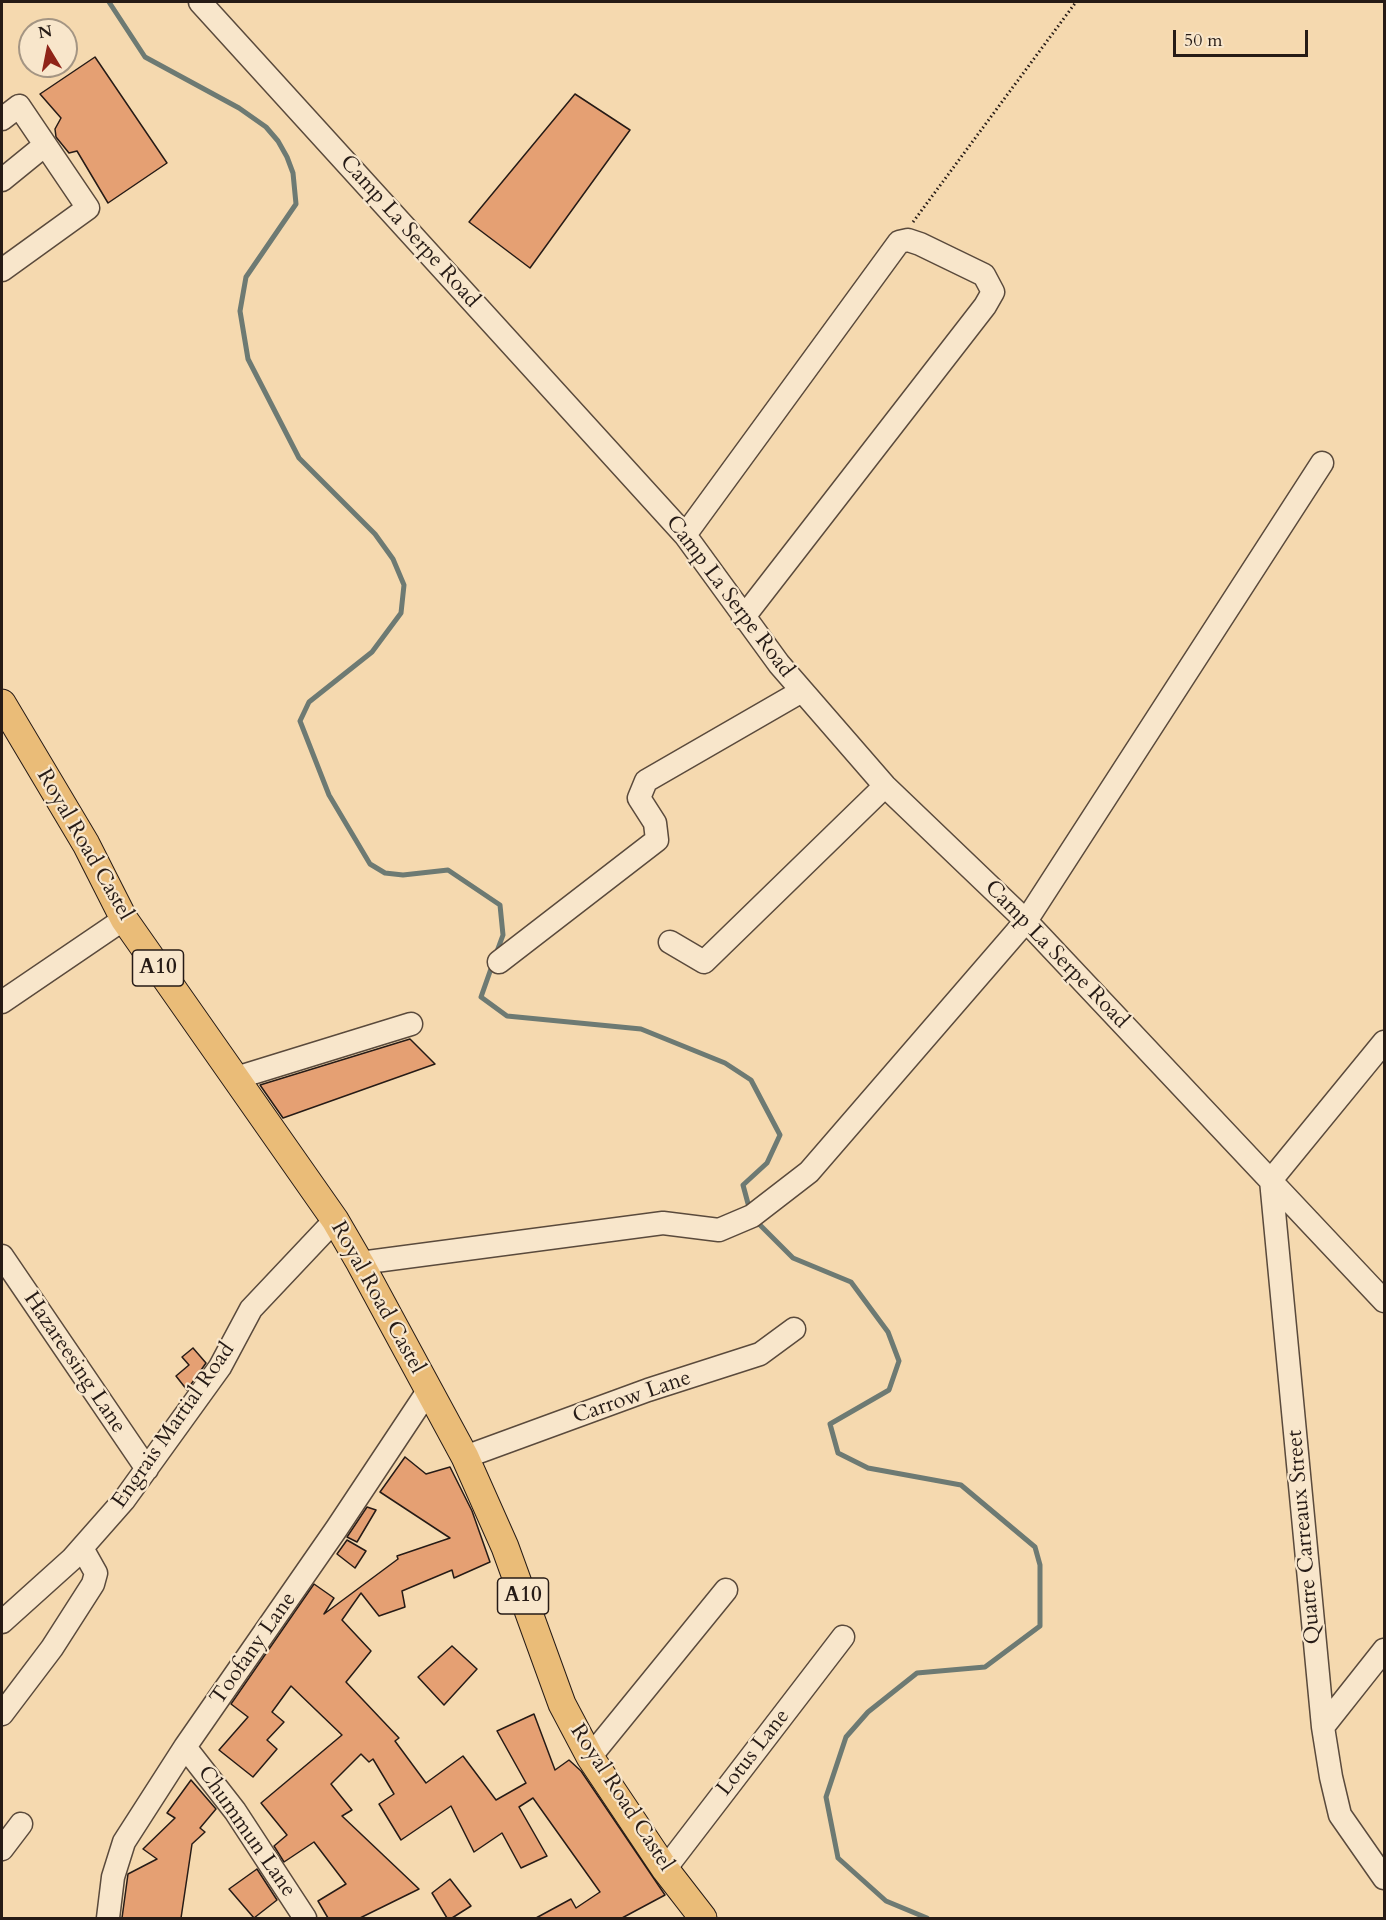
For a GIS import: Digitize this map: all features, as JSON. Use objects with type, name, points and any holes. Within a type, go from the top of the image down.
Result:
[{"type":"main road","name":"Royal Road Castel","points":[[2,703],[86,844],[124,919],[335,1220],[360,1263],[465,1457],[505,1547],[562,1704],[590,1757],[665,1869],[703,1918]]},
{"type":"street","name":"Camp La Serpe Road","points":[[200,2],[685,535],[743,618],[802,691],[885,786],[1026,921],[1384,1301]]},
{"type":"street","points":[[2,119],[19,106],[88,208],[2,270]]},
{"type":"street","points":[[2,180],[45,145]]},
{"type":"street","points":[[685,535],[899,242],[908,240],[920,244],[984,275],[989,282],[991,295],[743,618]]},
{"type":"street","points":[[360,1263],[663,1223],[719,1230],[740,1223],[809,1172],[1026,921],[1322,463]]},
{"type":"street","points":[[499,962],[657,840],[655,823],[639,798],[646,781],[802,691]]},
{"type":"street","points":[[670,942],[704,962],[885,786]]},
{"type":"street","points":[[2,1002],[124,919]]},
{"type":"street","points":[[236,1078],[411,1024]]},
{"type":"street","points":[[1271,1180],[1384,1042]]},
{"type":"street","name":"Quatre Carreaux Street","points":[[1271,1180],[1323,1727],[1340,1815],[1355,1841],[1384,1878]]},
{"type":"street","name":"Engrais Martial Road","points":[[2,1622],[82,1548],[147,1469],[220,1367],[251,1309],[335,1220]]},
{"type":"street","name":"Hazareesing Lane","points":[[2,1256],[147,1469]]},
{"type":"street","name":"Carrow Lane","points":[[465,1457],[648,1390],[760,1354],[794,1329]]},
{"type":"street","name":"Toofany Lane","points":[[108,1918],[113,1877],[124,1842],[185,1747],[337,1528],[428,1390]]},
{"type":"street","points":[[2,1714],[52,1648],[93,1584],[96,1574],[82,1548]]},
{"type":"street","points":[[590,1757],[726,1590]]},
{"type":"street","name":"Lotus Lane","points":[[665,1869],[843,1637]]},
{"type":"street","points":[[1323,1727],[1384,1650]]},
{"type":"street","name":"Chummun Lane","points":[[185,1747],[235,1811],[305,1918]]},
{"type":"street","points":[[2,1849],[21,1824]]},
{"type":"path","points":[[899,242],[1076,2]]},
{"type":"building","points":[[95,57],[167,163],[108,203],[77,151],[69,153],[56,137],[55,129],[61,118],[40,94],[64,78],[78,78],[78,68]]},
{"type":"building","points":[[575,94],[630,130],[530,268],[469,222]]},
{"type":"building","points":[[410,1039],[435,1064],[283,1118],[260,1085]]},
{"type":"building","points":[[193,1348],[206,1363],[187,1390],[176,1376],[189,1365],[182,1357]]},
{"type":"building","points":[[405,1457],[426,1474],[450,1467],[472,1511],[490,1562],[454,1578],[452,1570],[402,1591],[405,1607],[379,1616],[361,1593],[342,1620],[371,1651],[346,1682],[399,1738],[395,1741],[426,1783],[463,1756],[496,1800],[526,1783],[497,1731],[534,1714],[555,1770],[569,1760],[581,1771],[665,1895],[622,1918],[536,1918],[571,1899],[576,1908],[600,1892],[533,1798],[519,1807],[547,1856],[521,1868],[502,1833],[474,1852],[451,1806],[401,1840],[379,1804],[394,1794],[373,1759],[369,1762],[361,1754],[331,1784],[352,1810],[342,1816],[419,1889],[360,1918],[328,1918],[318,1901],[346,1884],[314,1842],[284,1862],[274,1846],[287,1835],[261,1803],[342,1735],[291,1686],[272,1712],[284,1722],[267,1740],[277,1749],[253,1777],[219,1750],[248,1717],[231,1704],[314,1584],[334,1598],[324,1614],[398,1559],[397,1556],[450,1538],[380,1492]]},
{"type":"building","points":[[367,1507],[376,1510],[357,1542],[347,1537]]},
{"type":"building","points":[[347,1540],[366,1551],[355,1568],[337,1554]]},
{"type":"building","points":[[452,1646],[477,1669],[444,1705],[418,1677]]},
{"type":"building","points":[[191,1780],[216,1809],[200,1828],[205,1832],[192,1844],[181,1918],[122,1918],[128,1874],[157,1859],[143,1849],[175,1818],[167,1813]]},
{"type":"building","points":[[257,1869],[277,1900],[254,1918],[229,1889]]},
{"type":"building","points":[[450,1879],[471,1906],[452,1918],[447,1918],[432,1893]]},
{"type":"waterway","points":[[109,2],[145,57],[239,108],[266,127],[278,141],[287,157],[293,173],[296,204],[246,277],[240,311],[248,359],[299,458],[375,534],[393,559],[404,585],[401,613],[372,652],[309,702],[300,721],[329,795],[370,864],[385,873],[403,875],[448,870],[500,905],[503,935],[496,954]]},
{"type":"waterway","points":[[493,963],[481,997],[507,1016],[641,1029],[725,1063],[751,1080],[780,1135],[767,1163],[743,1185],[750,1211]]},
{"type":"waterway","points":[[756,1221],[793,1258],[851,1282],[888,1332],[899,1361],[889,1390],[830,1424],[838,1453],[868,1468],[961,1485],[1035,1547],[1040,1565],[1040,1626],[985,1667],[917,1673],[868,1712],[846,1737],[826,1797],[838,1858],[886,1901],[927,1918]]}]
